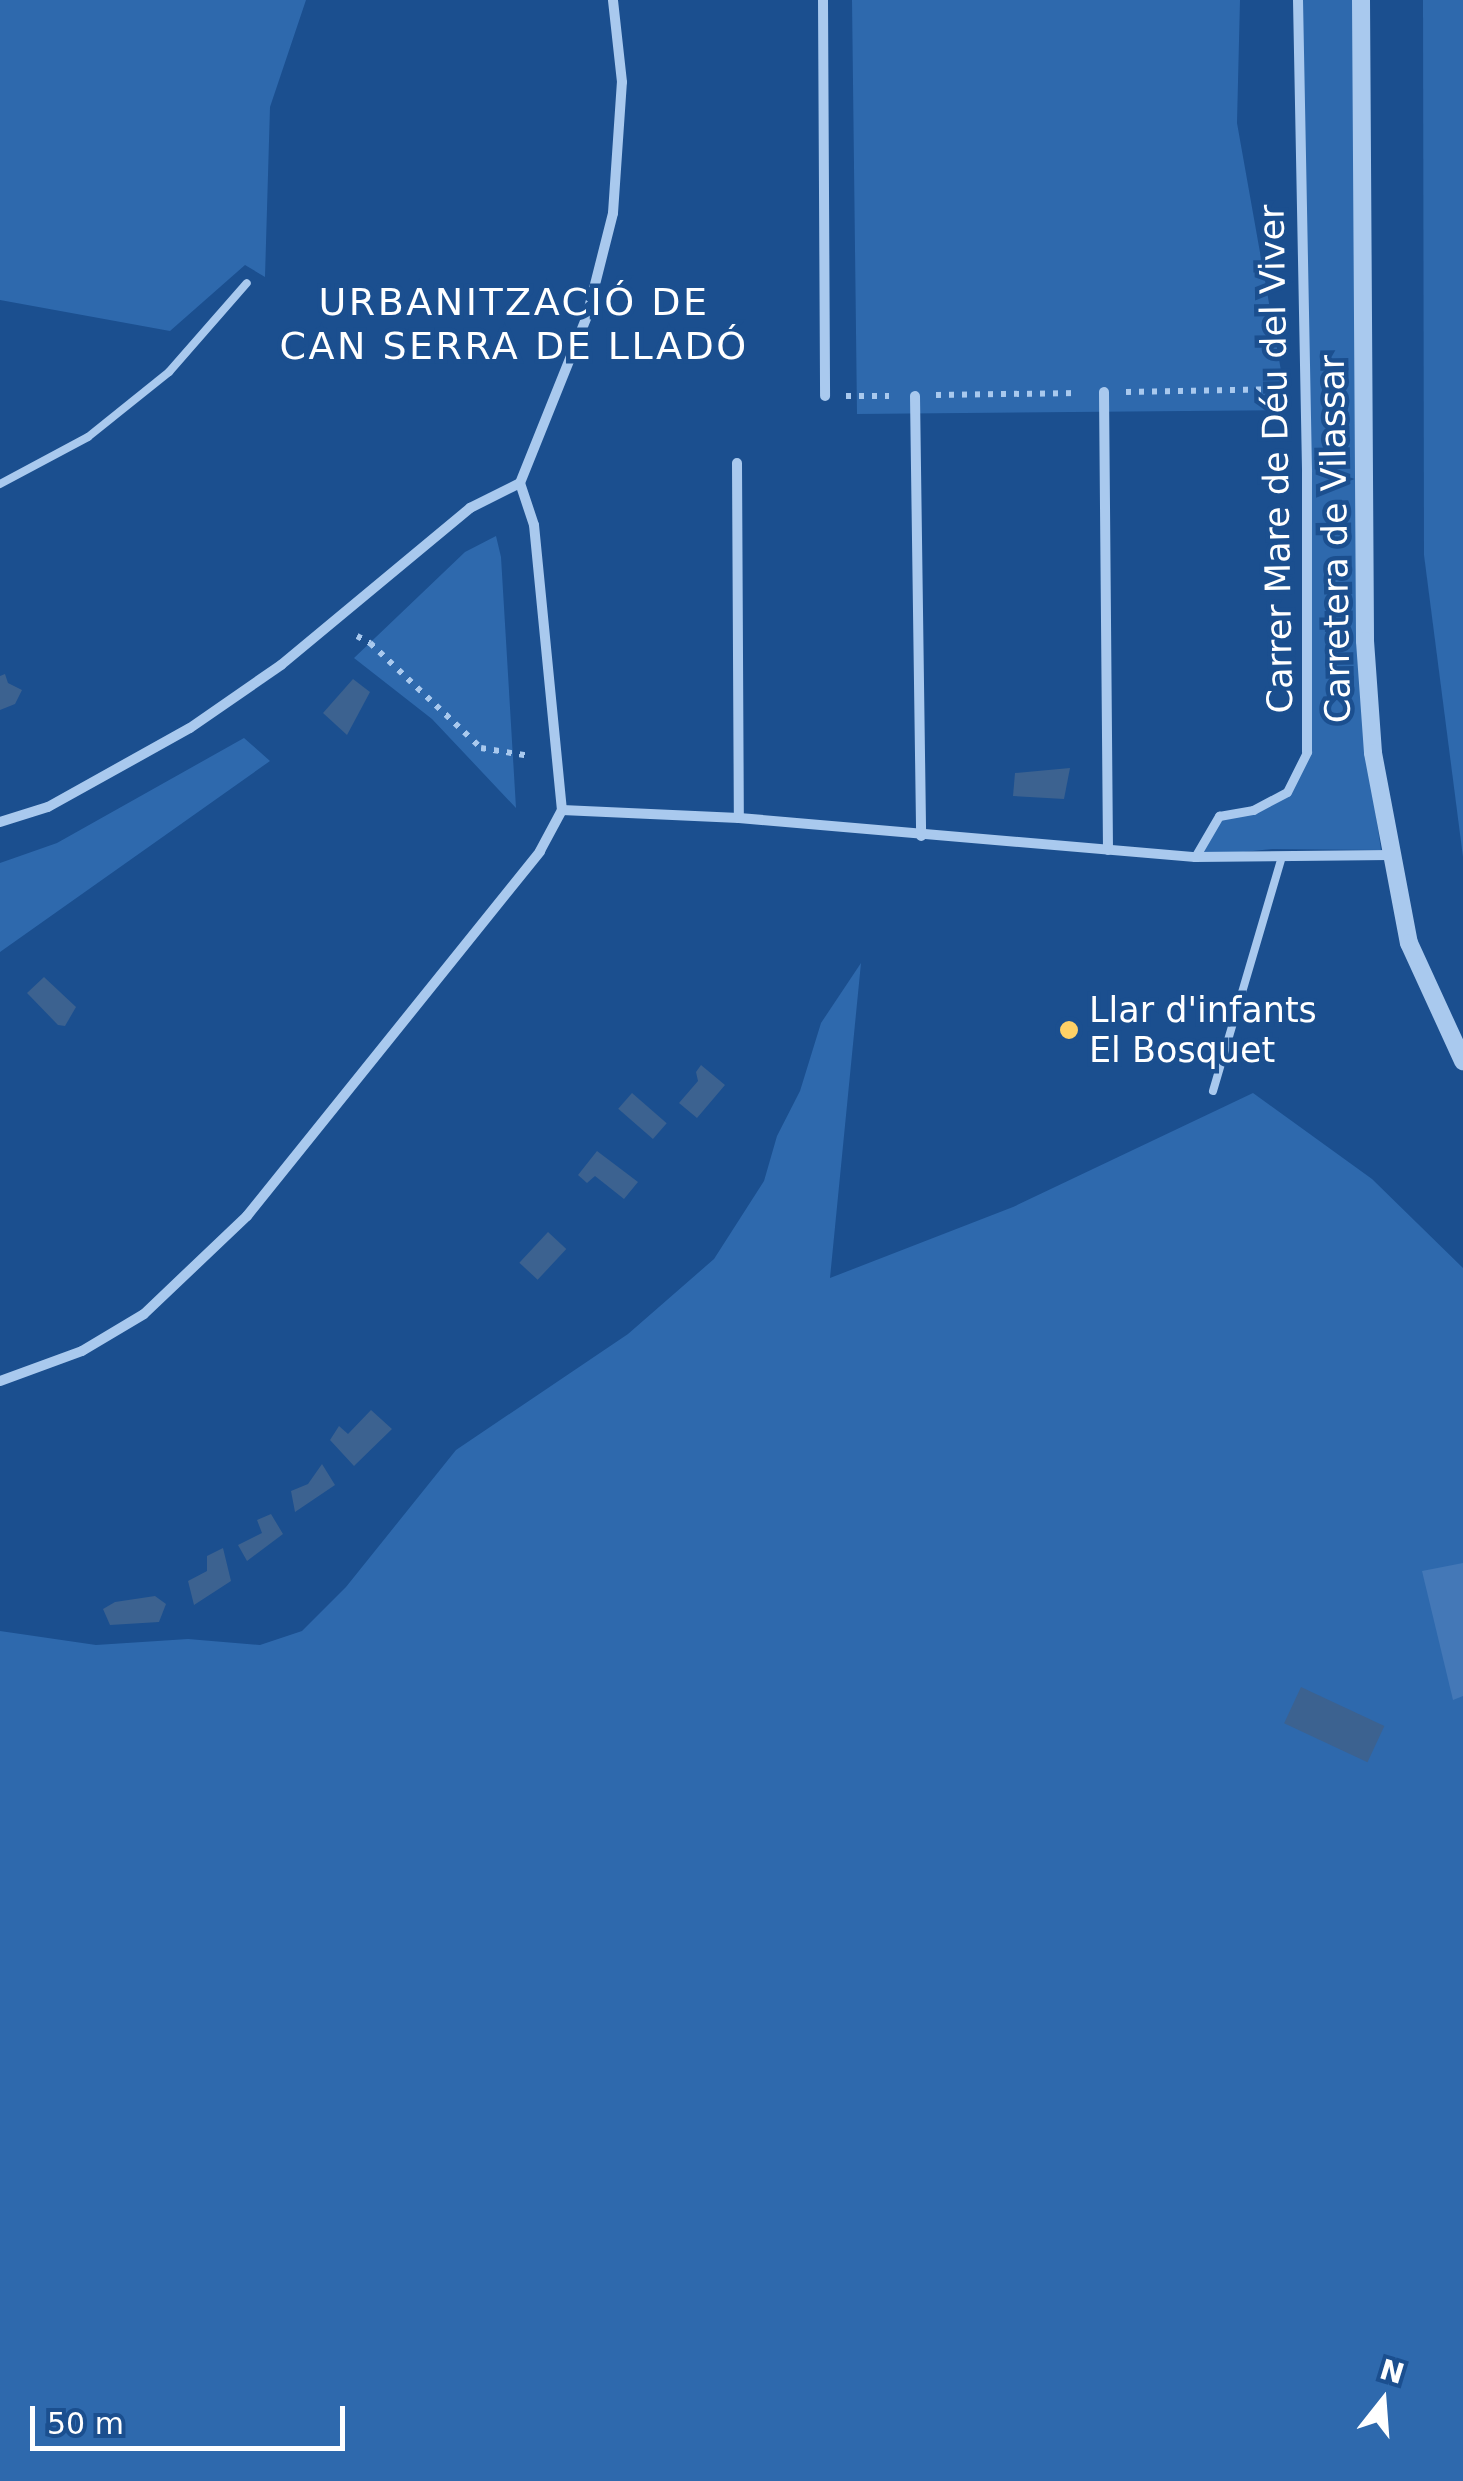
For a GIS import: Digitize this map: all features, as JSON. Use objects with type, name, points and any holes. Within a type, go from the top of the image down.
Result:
[{"type":"street","points":[[0,1380],[82,1350],[144,1314],[247,1216],[540,851],[562,810],[534,525],[520,482],[587,316],[613,213],[622,82],[613,0]]},
{"type":"street","points":[[823,0],[825,396]]},
{"type":"street","name":"Carrer Mare de Déu del Viver","points":[[1195,857],[1219,816],[1252,810],[1287,792],[1307,752],[1298,0]]},
{"type":"street","name":"Carretera de Vilassar","points":[[1361,0],[1365,641],[1373,753],[1409,943],[1463,1061]]},
{"type":"street","points":[[1104,392],[1108,850]]},
{"type":"street","points":[[915,396],[922,836]]},
{"type":"street","points":[[737,463],[739,818]]},
{"type":"street","points":[[0,822],[48,807],[190,728],[281,665],[470,508],[520,482]]},
{"type":"street","points":[[562,810],[739,818],[1195,857],[1390,855]]},
{"type":"lane","points":[[0,484],[88,437],[168,372],[247,283]]},
{"type":"lane","points":[[1213,1091],[1282,856]]},
{"type":"path","points":[[825,396],[1305,389]]},
{"type":"path","points":[[331,624],[370,643],[481,748],[513,755],[556,756]]},
{"type":"shaded area","points":[[0,0],[306,0],[270,107],[265,277],[245,265],[170,331],[0,300]]},
{"type":"shaded area","points":[[852,0],[1240,0],[1237,123],[1288,410],[857,414]]},
{"type":"shaded area","points":[[1298,0],[1358,0],[1367,752],[1381,850],[1272,849],[1195,857],[1219,816],[1253,810],[1287,792],[1307,752]]},
{"type":"shaded area","points":[[1423,0],[1463,0],[1463,857],[1424,555]]},
{"type":"shaded area","points":[[496,536],[501,557],[516,808],[432,719],[354,658],[465,552]]},
{"type":"shaded area","points":[[5,674],[8,683],[22,690],[15,704],[0,710],[0,676]]},
{"type":"shaded area","points":[[353,679],[370,692],[347,735],[323,713]]},
{"type":"shaded area","points":[[244,738],[270,761],[0,952],[0,863],[57,843]]},
{"type":"shaded area","points":[[1070,768],[1064,799],[1013,796],[1015,773]]},
{"type":"shaded area","points":[[861,963],[830,1278],[1013,1207],[1253,1093],[1372,1179],[1463,1268],[1463,2481],[0,2481],[0,1631],[96,1645],[188,1639],[260,1645],[302,1631],[346,1587],[456,1450],[628,1334],[714,1259],[764,1181],[777,1136],[800,1091],[821,1023]]},
{"type":"shaded area","points":[[44,977],[76,1007],[65,1026],[58,1025],[27,993]]},
{"type":"shaded area","points":[[701,1065],[725,1085],[697,1118],[679,1103],[698,1081],[696,1072]]},
{"type":"shaded area","points":[[632,1093],[667,1123],[653,1139],[618,1109]]},
{"type":"shaded area","points":[[597,1151],[638,1182],[624,1199],[595,1176],[587,1183],[578,1175]]},
{"type":"shaded area","points":[[548,1232],[566,1249],[538,1280],[519,1263]]},
{"type":"shaded area","points":[[371,1410],[392,1429],[354,1466],[330,1440],[339,1426],[348,1434]]},
{"type":"shaded area","points":[[322,1464],[335,1485],[295,1512],[291,1491],[308,1484]]},
{"type":"shaded area","points":[[271,1514],[283,1534],[247,1561],[238,1545],[262,1533],[257,1520]]},
{"type":"shaded area","points":[[223,1548],[231,1581],[194,1605],[188,1581],[207,1571],[207,1556]]},
{"type":"shaded area","points":[[155,1596],[166,1604],[159,1622],[110,1625],[103,1609],[115,1602]]},
{"type":"shaded area","points":[[1301,1687],[1384,1726],[1367,1762],[1284,1723]]},
{"type":"building","points":[[1463,1563],[1463,1696],[1453,1700],[1422,1571]]},
{"type":"place","name":"Llar d'infants El Bosquet","points":[[1069,1030]]},
{"type":"district","name":"URBANITZACIÓ DE CAN SERRA DE LLADÓ","points":[[514,325]]}]
